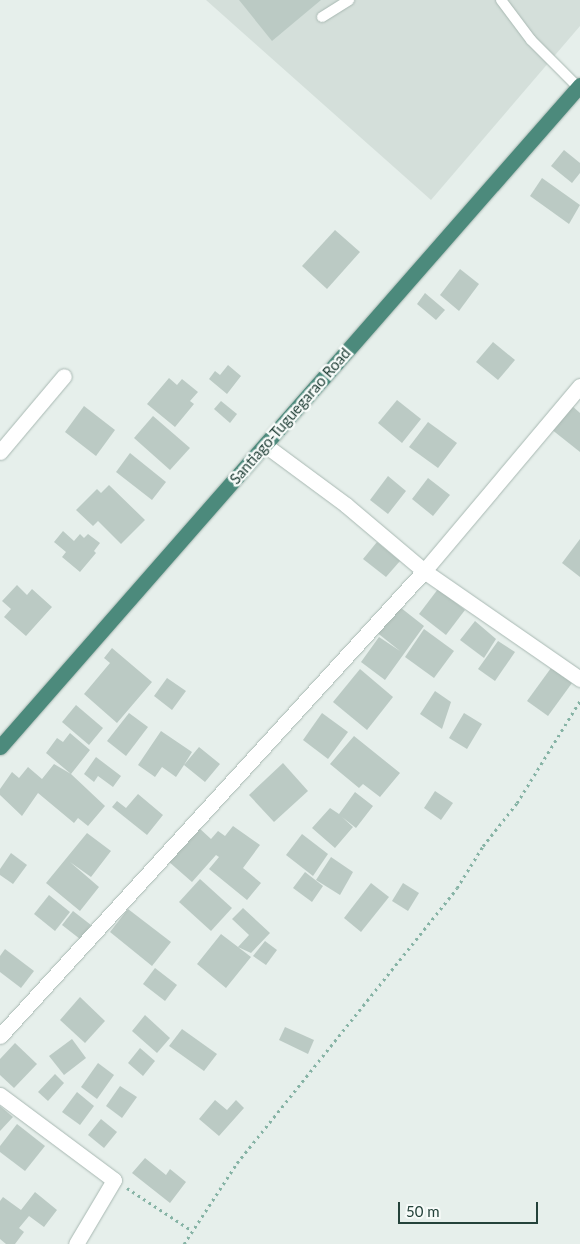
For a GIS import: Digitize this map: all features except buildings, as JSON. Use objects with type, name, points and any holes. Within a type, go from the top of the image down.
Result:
[{"type":"highway","name":"Santiago-Tuguegarao Road","points":[[0,748],[579,86]]},
{"type":"street","points":[[0,452],[64,376]]},
{"type":"street","points":[[0,1036],[424,571],[580,386]]},
{"type":"street","points":[[265,445],[346,505],[424,571],[580,679]]},
{"type":"street","points":[[0,1095],[114,1180],[76,1244]]},
{"type":"lane","points":[[322,17],[349,0]]},
{"type":"lane","points":[[501,0],[531,40],[579,86]]},
{"type":"path","points":[[184,1244],[191,1230],[236,1163],[457,888],[483,846],[517,803],[580,701]]},
{"type":"path","points":[[114,1180],[191,1230]]},
{"type":"shaded area","points":[[206,0],[580,0],[580,26],[431,200]]}]
